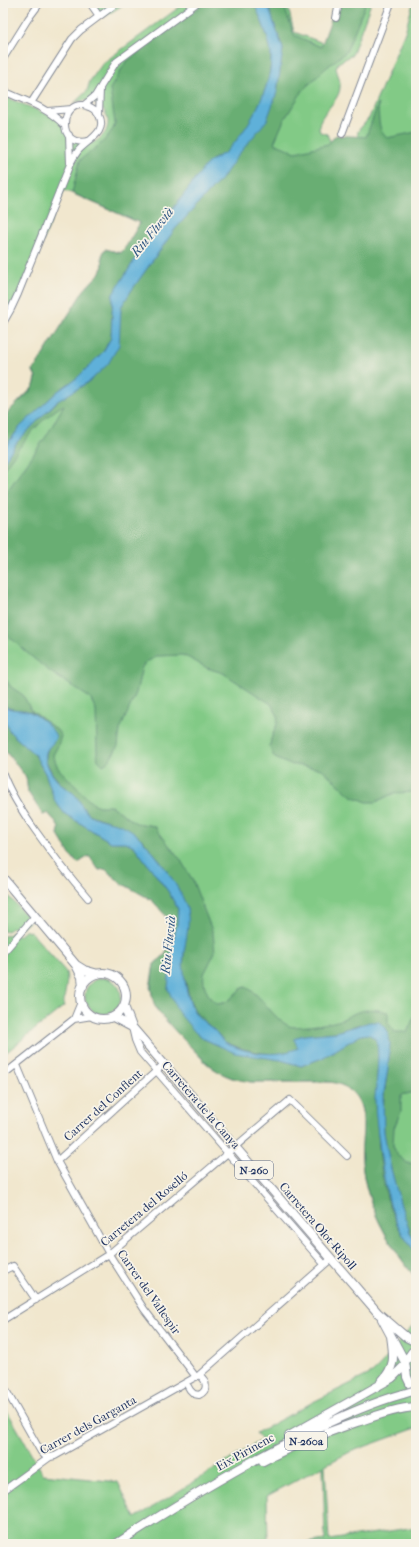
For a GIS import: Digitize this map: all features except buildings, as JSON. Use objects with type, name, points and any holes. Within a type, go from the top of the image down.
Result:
[{"type":"main road","name":"N-260","points":[[3,878],[76,965],[82,977],[83,986],[80,995],[81,1002]]},
{"type":"main road","name":"N-260","points":[[76,965],[84,970],[98,974],[113,975],[121,982],[125,989],[126,996],[124,1006]]},
{"type":"main road","points":[[83,986],[90,977],[98,974]]},
{"type":"main road","points":[[81,1002],[85,1010],[92,1016]]},
{"type":"main road","points":[[113,1017],[124,1006]]},
{"type":"main road","name":"Carretera Olot-Ripoll","points":[[124,1006],[132,1028]]},
{"type":"main road","name":"N-260","points":[[92,1016],[102,1019],[113,1017]]},
{"type":"main road","name":"Carretera Olot-Ripoll","points":[[113,1017],[132,1028],[231,1149],[328,1262],[378,1313],[406,1337],[416,1342]]},
{"type":"main road","name":"Carretera Olot-Ripoll","points":[[378,1313],[392,1336],[405,1364]]},
{"type":"main road","name":"N-260a","points":[[374,1388],[390,1371],[394,1356],[392,1336]]},
{"type":"main road","points":[[405,1364],[412,1352],[416,1350]]},
{"type":"main road","name":"N-260","points":[[405,1364],[409,1381],[416,1396]]},
{"type":"main road","name":"N-260a","points":[[261,1456],[274,1445],[392,1378],[405,1364]]},
{"type":"main road","name":"Eix Pirinenc","points":[[116,1544],[201,1491],[261,1456],[338,1418],[372,1404],[416,1390]]},
{"type":"main road","name":"N-260a","points":[[201,1491],[231,1478],[292,1447],[332,1431],[377,1415],[408,1407],[416,1407]]},
{"type":"street","points":[[3,59],[40,3]]},
{"type":"street","points":[[90,3],[99,16]]},
{"type":"street","points":[[31,103],[72,39],[81,30],[117,3]]},
{"type":"street","points":[[84,105],[95,96],[101,88],[107,74],[116,62],[197,3]]},
{"type":"street","points":[[336,18],[339,3]]},
{"type":"street","points":[[342,134],[391,3]]},
{"type":"street","points":[[3,323],[18,294],[70,164],[78,151],[100,131],[101,123],[99,115],[101,88]]},
{"type":"street","points":[[3,91],[48,111],[65,126],[69,135],[70,164]]},
{"type":"street","points":[[48,111],[71,109],[84,105],[92,107],[99,115]]},
{"type":"street","points":[[65,126],[65,119],[71,109]]},
{"type":"street","points":[[69,135],[76,140],[88,141]]},
{"type":"street","points":[[3,774],[5,789],[57,862],[88,898]]},
{"type":"street","points":[[3,953],[35,916]]},
{"type":"street","points":[[3,1075],[74,1019],[81,1002]]},
{"type":"street","points":[[74,1019],[92,1016]]},
{"type":"street","name":"Carretera de la Canya","points":[[132,1028],[140,1052],[231,1149]]},
{"type":"street","name":"Carrer del Vallespir","points":[[17,1065],[57,1161],[109,1254],[144,1309],[197,1376]]},
{"type":"street","name":"Carrer del Conflent","points":[[57,1161],[163,1065]]},
{"type":"street","name":"Carretera del Roselló","points":[[3,1320],[109,1254],[290,1100],[347,1156]]},
{"type":"street","name":"Carrer dels Garganta","points":[[3,1491],[50,1456],[55,1456],[197,1376],[328,1262]]},
{"type":"street","points":[[3,1271],[13,1266],[36,1300]]},
{"type":"street","points":[[186,1383],[194,1394],[199,1395],[204,1392],[206,1388],[205,1382],[197,1376]]},
{"type":"street","points":[[3,1385],[41,1452],[45,1456],[50,1456]]},
{"type":"green space","points":[[94,3],[126,3],[104,17]]},
{"type":"green space","points":[[185,3],[287,3],[294,32],[331,46],[341,3],[371,3],[352,55],[338,63],[336,68],[340,82],[339,93],[324,115],[319,126],[320,132],[327,134],[330,141],[357,140],[358,131],[369,118],[405,32],[413,3],[416,3],[416,1278],[396,1252],[388,1238],[367,1192],[362,1159],[363,1117],[360,1104],[356,1096],[346,1087],[333,1082],[251,1082],[232,1078],[206,1063],[156,1009],[150,987],[154,964],[165,955],[171,937],[171,927],[165,915],[152,900],[121,883],[105,869],[99,870],[89,856],[78,863],[75,861],[58,835],[59,828],[56,822],[48,813],[43,815],[28,792],[26,777],[3,748],[3,422],[12,408],[34,386],[36,377],[33,371],[84,290],[99,274],[103,266],[102,256],[105,249],[121,253],[140,223],[64,190],[18,302],[3,328],[3,96],[64,121],[71,138],[89,143],[94,142],[104,134],[107,128],[107,116],[104,110],[93,102],[81,101],[74,103],[87,91],[90,81],[103,63]]},
{"type":"green space","points":[[206,3],[254,3],[271,50],[268,82],[264,94],[252,118],[237,140],[229,149],[206,165],[134,261],[113,294],[111,338],[102,354],[77,378],[58,391],[20,427],[3,450],[2,424],[6,415],[27,395],[35,384],[36,377],[33,371],[84,290],[99,274],[103,266],[102,256],[105,249],[121,253],[140,223],[72,193],[80,160],[103,142],[113,129],[115,123],[110,89],[126,62]]},
{"type":"green space","points":[[267,3],[283,3],[294,35],[321,47],[337,3],[366,3],[346,52],[326,68],[303,90],[284,120],[274,143],[296,152],[328,144],[336,135],[366,137],[378,104],[380,126],[387,138],[416,132],[416,792],[394,793],[376,802],[367,802],[349,794],[322,769],[288,764],[275,758],[270,746],[278,716],[271,704],[223,673],[207,668],[182,655],[159,656],[146,662],[142,667],[136,693],[120,730],[118,746],[109,761],[103,765],[98,760],[96,710],[90,698],[49,671],[3,631],[3,497],[47,435],[64,405],[38,425],[3,470],[3,463],[17,442],[59,400],[90,381],[120,322],[121,307],[131,291],[175,229],[223,177],[277,92],[283,49]]},
{"type":"green space","points":[[3,675],[11,687],[23,695],[31,710],[57,730],[61,736],[53,755],[58,768],[92,803],[99,806],[111,806],[136,823],[154,826],[180,859],[192,879],[213,933],[215,952],[204,974],[204,982],[208,995],[214,1002],[217,1004],[226,1002],[239,990],[246,987],[258,996],[278,1018],[289,1026],[293,1027],[330,1023],[341,1020],[360,1011],[372,1009],[388,1012],[388,1023],[395,1032],[407,1032],[416,1013],[416,1092],[401,1095],[401,1111],[394,1128],[393,1146],[398,1156],[407,1163],[416,1163],[416,1242],[411,1234],[401,1207],[388,1157],[384,1133],[384,1103],[390,1049],[388,1032],[360,1024],[336,1032],[297,1037],[298,1048],[287,1053],[275,1054],[262,1053],[240,1048],[225,1042],[196,1013],[190,1000],[183,970],[187,910],[181,895],[156,856],[144,841],[125,827],[87,813],[73,793],[63,786],[52,773],[46,761],[46,755],[48,748],[56,738],[32,712],[14,709],[3,705]]},
{"type":"green space","points":[[3,717],[10,732],[35,755],[46,775],[55,801],[65,814],[111,842],[126,842],[134,846],[168,891],[178,909],[177,925],[172,945],[168,989],[195,1032],[202,1038],[215,1044],[301,1066],[322,1058],[361,1035],[368,1034],[375,1038],[378,1048],[378,1124],[382,1171],[386,1193],[393,1215],[403,1235],[416,1252],[416,1278],[406,1266],[380,1224],[368,1193],[362,1161],[362,1114],[360,1103],[356,1097],[345,1087],[332,1082],[251,1082],[238,1080],[213,1068],[174,1030],[155,1006],[152,990],[154,964],[165,955],[171,937],[171,927],[165,915],[152,900],[121,883],[105,869],[99,870],[89,856],[78,863],[70,855],[58,835],[59,828],[56,822],[48,813],[43,815],[28,792],[26,777],[3,748]]},
{"type":"green space","points":[[6,893],[28,918],[29,922],[19,930],[12,927],[3,932],[3,895]]},
{"type":"green space","points":[[26,930],[28,932],[30,931],[66,972],[67,980],[64,1006],[3,1055],[3,936],[13,932],[19,936]]},
{"type":"green space","points":[[107,978],[116,983],[120,989],[120,1003],[116,1009],[107,1014],[99,1014],[90,1009],[86,1003],[85,992],[90,983],[96,979]]},
{"type":"green space","points":[[416,1323],[416,1428],[350,1452],[325,1465],[329,1540],[416,1527],[416,1544],[299,1544],[325,1540],[323,1466],[267,1496],[268,1544],[3,1544],[3,1411],[6,1409],[43,1474],[118,1482],[135,1518],[262,1440],[256,1433],[313,1402],[372,1373]]},
{"type":"water","points":[[254,3],[267,3],[283,49],[277,92],[267,120],[238,155],[223,177],[175,229],[131,291],[121,307],[119,345],[108,364],[90,381],[56,402],[17,442],[3,463],[3,450],[20,427],[58,391],[77,378],[103,352],[111,338],[113,294],[134,261],[206,165],[229,149],[252,118],[268,81],[271,56],[271,50],[267,37]]},
{"type":"water","points":[[3,705],[12,709],[31,712],[49,726],[56,738],[47,750],[46,760],[47,765],[57,780],[78,798],[85,811],[90,815],[122,825],[141,838],[168,873],[180,892],[187,909],[188,925],[183,964],[189,998],[195,1013],[215,1031],[223,1041],[251,1052],[271,1054],[298,1048],[294,1039],[305,1035],[336,1032],[370,1022],[379,1022],[386,1028],[390,1043],[388,1069],[383,1098],[384,1132],[390,1165],[401,1206],[411,1235],[416,1242],[416,1252],[400,1229],[390,1204],[384,1178],[375,1098],[378,1050],[375,1038],[368,1034],[361,1035],[322,1058],[301,1066],[281,1060],[235,1053],[202,1038],[195,1032],[178,1012],[168,989],[172,945],[177,925],[178,909],[168,891],[134,846],[126,842],[111,842],[65,814],[55,801],[46,775],[35,755],[10,732],[3,717]]},
{"type":"water label","name":"Riu Fluvià","points":[[152,232]]},
{"type":"water label","name":"Riu Fluvià","points":[[168,945]]}]
